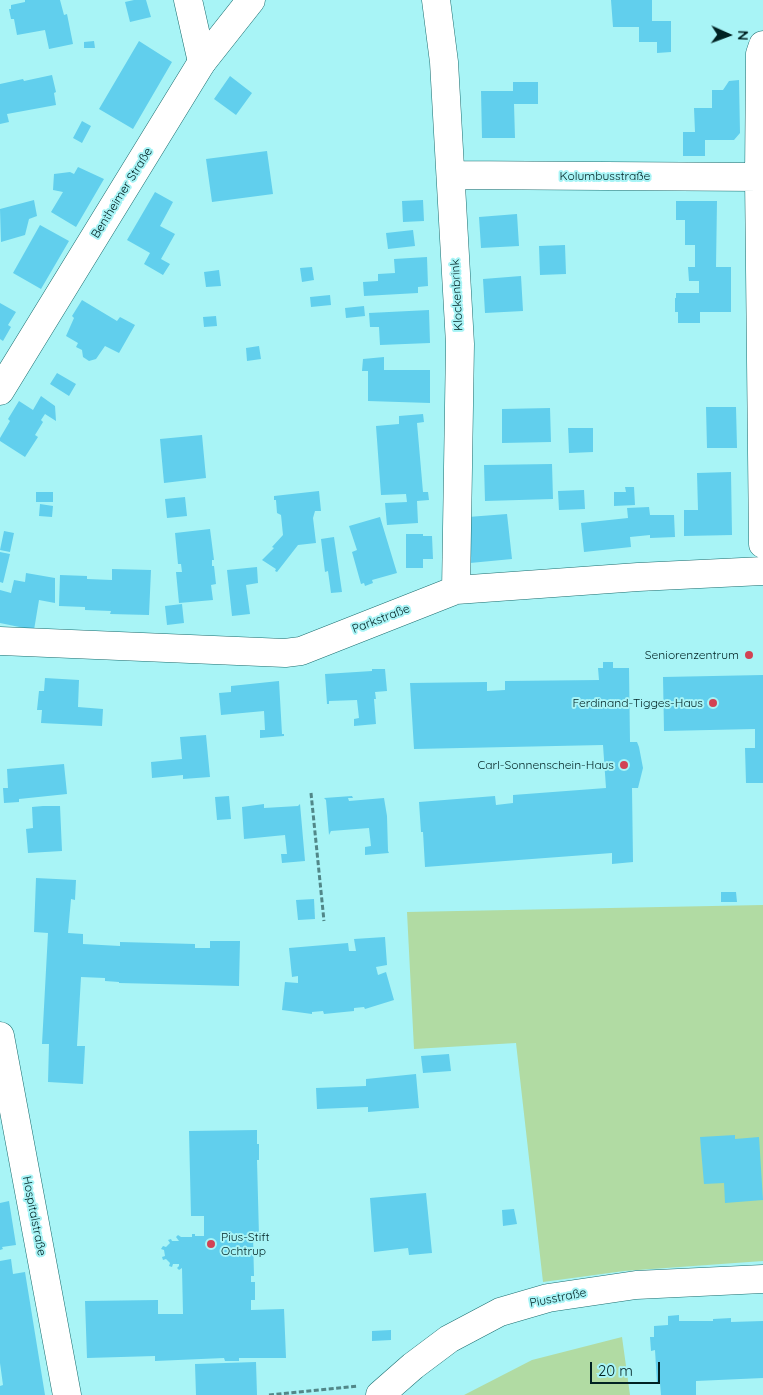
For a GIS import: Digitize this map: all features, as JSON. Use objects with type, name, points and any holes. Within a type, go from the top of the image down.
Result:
[{"type":"street","points":[[188,0],[202,62]]},
{"type":"street","name":"Bentheimer Straße","points":[[0,391],[202,62],[251,0]]},
{"type":"street","name":"Klockenbrink","points":[[436,0],[444,62],[460,344],[456,590]]},
{"type":"street","points":[[763,45],[760,54],[759,177],[763,544]]},
{"type":"street","name":"Kolumbusstraße","points":[[451,175],[759,177]]},
{"type":"street","name":"Parkstraße","points":[[0,641],[286,653],[301,651],[456,590],[638,577],[763,571]]},
{"type":"street","name":"Hospitalstraße","points":[[0,1036],[68,1395]]},
{"type":"street","name":"Piusstraße","points":[[376,1392],[450,1339],[500,1312],[548,1298],[636,1285],[763,1279]]},
{"type":"path","points":[[311,792],[324,921]]},
{"type":"path","points":[[270,1395],[376,1392]]},
{"type":"green space","points":[[763,905],[763,1261],[624,1271],[543,1282],[516,1043],[414,1049],[407,912]]},
{"type":"green space","points":[[622,1337],[630,1395],[464,1395],[532,1360]]},
{"type":"building","points":[[25,0],[60,0],[64,15],[67,14],[73,44],[49,49],[45,30],[17,35],[14,19],[11,19],[9,9],[11,9],[11,5],[25,2]]},
{"type":"building","points":[[146,0],[151,17],[130,22],[125,2]]},
{"type":"building","points":[[611,0],[652,0],[652,21],[671,21],[671,52],[657,53],[657,42],[639,42],[639,27],[613,27]]},
{"type":"building","points":[[94,41],[95,48],[84,48],[84,42]]},
{"type":"building","points":[[139,41],[172,62],[133,129],[99,109]]},
{"type":"building","points":[[52,75],[56,92],[54,93],[56,105],[7,114],[9,122],[0,124],[0,84]]},
{"type":"building","points":[[230,76],[252,93],[236,115],[214,99]]},
{"type":"building","points":[[739,80],[740,133],[734,140],[705,140],[705,156],[683,156],[683,132],[695,132],[694,108],[712,108],[712,90],[723,90],[729,81]]},
{"type":"building","points":[[513,82],[538,82],[538,104],[514,104],[515,138],[482,138],[481,91],[513,91]]},
{"type":"building","points":[[82,121],[91,126],[82,143],[73,138]]},
{"type":"building","points":[[267,151],[273,194],[212,202],[206,159]]},
{"type":"building","points":[[78,167],[104,179],[76,227],[51,212],[63,192],[53,190],[54,174],[70,172],[74,174]]},
{"type":"building","points":[[155,192],[173,202],[160,226],[175,234],[161,259],[170,264],[163,275],[144,264],[150,253],[127,240]]},
{"type":"building","points":[[34,200],[37,216],[29,219],[25,235],[1,242],[0,209]]},
{"type":"building","points":[[423,200],[424,221],[403,222],[402,201]]},
{"type":"building","points":[[676,201],[717,201],[716,267],[731,267],[731,312],[700,312],[700,323],[678,323],[678,312],[675,312],[676,293],[699,293],[699,281],[689,281],[688,267],[695,267],[695,245],[685,245],[685,220],[676,220]]},
{"type":"building","points":[[517,214],[519,246],[481,248],[479,217]]},
{"type":"building","points":[[40,225],[69,241],[41,289],[13,273]]},
{"type":"building","points":[[413,230],[415,246],[388,249],[386,233]]},
{"type":"building","points":[[565,245],[566,274],[540,275],[539,246]]},
{"type":"building","points":[[427,257],[428,286],[418,287],[418,293],[364,296],[363,282],[378,281],[378,274],[395,273],[394,259]]},
{"type":"building","points":[[312,267],[314,280],[302,282],[300,268]]},
{"type":"building","points":[[219,270],[221,286],[206,287],[204,272]]},
{"type":"building","points":[[521,276],[523,311],[485,313],[483,279]]},
{"type":"building","points":[[330,295],[331,305],[311,307],[310,297]]},
{"type":"building","points":[[82,300],[117,321],[120,317],[135,325],[119,353],[105,346],[96,359],[89,361],[83,357],[82,350],[76,347],[78,343],[66,336],[74,318],[72,316]]},
{"type":"building","points":[[0,303],[16,312],[8,325],[11,327],[3,341],[0,339]]},
{"type":"building","points":[[364,306],[365,316],[346,318],[345,308]]},
{"type":"building","points":[[429,310],[430,343],[380,345],[379,327],[370,327],[369,313]]},
{"type":"building","points":[[216,316],[217,326],[204,327],[203,317]]},
{"type":"building","points":[[259,346],[261,359],[247,361],[246,348]]},
{"type":"building","points":[[384,357],[384,370],[430,370],[430,403],[368,401],[368,371],[362,371],[363,359]]},
{"type":"building","points":[[57,373],[76,384],[69,396],[50,384]]},
{"type":"building","points":[[41,396],[55,406],[56,421],[45,414],[41,420],[43,422],[35,435],[38,437],[25,457],[0,441],[0,438],[10,421],[8,419],[19,401],[33,410]]},
{"type":"building","points":[[706,407],[736,407],[737,448],[707,448]]},
{"type":"building","points":[[550,408],[551,442],[502,443],[502,409]]},
{"type":"building","points":[[423,414],[424,422],[417,423],[423,492],[428,492],[429,500],[417,501],[418,523],[387,525],[385,503],[407,502],[406,494],[381,495],[376,426],[399,424],[399,416]]},
{"type":"building","points":[[568,428],[593,428],[593,452],[569,453]]},
{"type":"building","points":[[202,435],[206,478],[164,483],[160,439]]},
{"type":"building","points":[[552,464],[553,499],[485,501],[484,465]]},
{"type":"building","points":[[731,472],[732,535],[684,536],[684,510],[698,510],[697,473]]},
{"type":"building","points":[[625,487],[634,487],[635,505],[614,506],[614,492],[626,492]]},
{"type":"building","points":[[584,490],[585,509],[559,510],[558,491]]},
{"type":"building","points":[[319,491],[321,511],[315,511],[313,518],[316,543],[298,545],[277,572],[275,571],[276,569],[262,560],[283,535],[281,515],[277,513],[274,496]]},
{"type":"building","points":[[36,492],[53,492],[53,502],[36,502]]},
{"type":"building","points":[[185,497],[187,516],[167,518],[165,499]]},
{"type":"building","points":[[40,504],[53,506],[52,517],[39,516]]},
{"type":"building","points":[[649,507],[650,515],[674,515],[675,537],[650,538],[650,535],[630,537],[631,547],[584,552],[581,523],[628,518],[627,508]]},
{"type":"building","points":[[507,514],[512,559],[470,563],[468,517]]},
{"type":"building","points":[[380,517],[397,573],[372,580],[373,583],[365,586],[364,583],[361,584],[352,552],[357,550],[349,526]]},
{"type":"building","points":[[210,529],[214,560],[212,560],[212,566],[214,566],[216,584],[211,585],[213,600],[179,603],[176,572],[182,572],[181,564],[178,564],[175,533]]},
{"type":"building","points":[[4,531],[14,533],[10,552],[0,550]]},
{"type":"building","points":[[406,534],[432,536],[433,559],[423,559],[423,568],[406,568]]},
{"type":"building","points":[[334,537],[342,592],[331,593],[328,571],[325,572],[321,539]]},
{"type":"building","points":[[0,552],[10,554],[3,583],[0,582]]},
{"type":"building","points":[[257,567],[258,583],[246,585],[250,614],[232,616],[227,570]]},
{"type":"building","points":[[112,569],[151,570],[149,615],[110,614],[111,611],[59,606],[60,575],[87,576],[87,579],[112,580]]},
{"type":"building","points":[[26,573],[55,578],[55,603],[39,600],[34,630],[0,623],[0,590],[11,593],[14,580],[25,582]]},
{"type":"building","points":[[182,604],[184,623],[167,625],[165,606]]},
{"type":"building","name":"Carl-Sonnenschein-Haus","points":[[603,662],[613,662],[613,668],[629,668],[630,742],[637,742],[643,768],[638,788],[632,788],[633,862],[612,864],[612,853],[425,867],[419,802],[495,796],[496,805],[513,803],[513,795],[606,788],[603,745],[414,749],[410,683],[487,682],[487,691],[505,690],[505,681],[599,680],[598,668],[603,668]]},
{"type":"building","points":[[372,669],[385,669],[387,691],[375,692],[376,724],[354,726],[354,719],[359,718],[357,700],[329,701],[329,704],[327,704],[325,674],[372,671]]},
{"type":"building","name":"Ferdinand-Tigges-Haus","points":[[763,675],[763,783],[746,783],[745,748],[755,748],[755,729],[664,731],[663,677]]},
{"type":"building","points":[[45,678],[79,680],[78,707],[103,709],[102,726],[41,723],[42,710],[37,710],[39,691],[44,691]]},
{"type":"building","points":[[279,681],[282,734],[284,736],[260,738],[260,730],[265,730],[264,711],[221,715],[219,693],[231,692],[231,686]]},
{"type":"building","points":[[206,735],[210,777],[183,779],[183,775],[152,778],[151,762],[182,759],[180,737]]},
{"type":"building","points":[[64,764],[67,794],[19,799],[19,802],[4,803],[3,788],[8,788],[7,769]]},
{"type":"building","points":[[229,796],[231,819],[217,820],[215,797]]},
{"type":"building","points":[[352,796],[353,798],[348,798],[349,801],[384,798],[389,853],[365,855],[365,847],[371,846],[369,828],[331,831],[329,835],[326,800],[324,798]]},
{"type":"building","points":[[264,804],[264,808],[298,806],[300,804],[305,861],[282,863],[281,854],[287,854],[285,835],[244,839],[242,807]]},
{"type":"building","points":[[60,806],[62,851],[28,853],[26,829],[33,828],[32,807]]},
{"type":"building","points":[[36,878],[76,880],[75,900],[71,899],[68,933],[83,934],[83,944],[120,946],[120,942],[195,944],[195,948],[210,948],[210,941],[240,941],[239,986],[119,983],[105,981],[105,978],[81,977],[77,1046],[85,1046],[83,1084],[48,1082],[49,1044],[42,1044],[48,933],[34,932]]},
{"type":"building","points":[[721,892],[736,892],[737,902],[721,902]]},
{"type":"building","points":[[314,899],[315,919],[298,920],[296,900]]},
{"type":"building","points":[[385,937],[387,965],[376,967],[378,975],[386,972],[394,1000],[365,1009],[364,1007],[354,1008],[354,1011],[324,1014],[323,1011],[312,1012],[312,1014],[282,1010],[285,982],[298,983],[298,976],[292,977],[289,948],[348,943],[349,951],[356,951],[354,939]]},
{"type":"building","points":[[449,1054],[451,1071],[423,1073],[421,1056]]},
{"type":"building","points":[[416,1074],[419,1108],[368,1112],[368,1107],[317,1109],[316,1088],[366,1086],[366,1079]]},
{"type":"building","name":"Pius-Stift Ochtrup","points":[[257,1130],[257,1144],[259,1144],[259,1160],[257,1160],[259,1236],[253,1236],[254,1276],[251,1276],[251,1282],[255,1282],[255,1300],[251,1300],[251,1310],[284,1309],[286,1358],[239,1358],[239,1361],[225,1361],[224,1358],[155,1361],[155,1356],[87,1358],[85,1301],[158,1300],[158,1314],[183,1314],[182,1268],[179,1270],[177,1268],[179,1264],[173,1264],[172,1267],[169,1266],[170,1263],[166,1259],[163,1260],[162,1257],[165,1256],[164,1250],[161,1249],[170,1243],[168,1240],[179,1241],[176,1237],[178,1235],[181,1237],[192,1237],[192,1234],[204,1236],[204,1216],[191,1216],[189,1131]]},
{"type":"building","points":[[735,1135],[735,1139],[759,1137],[763,1200],[725,1203],[724,1183],[704,1184],[700,1137]]},
{"type":"building","points":[[426,1193],[432,1253],[409,1255],[408,1248],[374,1252],[370,1198]]},
{"type":"building","points":[[9,1201],[16,1245],[2,1247],[3,1249],[0,1250],[0,1203]]},
{"type":"building","points":[[514,1209],[517,1224],[503,1226],[502,1210]]},
{"type":"building","points":[[11,1259],[13,1274],[25,1272],[45,1395],[0,1395],[0,1386],[3,1385],[0,1363],[0,1261]]},
{"type":"building","points":[[679,1315],[679,1321],[713,1321],[713,1319],[731,1318],[731,1322],[763,1321],[763,1378],[696,1381],[696,1395],[661,1395],[660,1383],[657,1383],[655,1350],[651,1351],[650,1337],[654,1337],[654,1326],[668,1325],[668,1316]]},
{"type":"building","points":[[391,1330],[391,1340],[372,1341],[372,1331]]},
{"type":"building","points":[[256,1362],[257,1395],[196,1395],[195,1364]]},
{"type":"place","name":"Seniorenzentrum","points":[[749,655]]},
{"type":"place","name":"Ferdinand-Tigges-Haus","points":[[713,703]]},
{"type":"place","name":"Carl-Sonnenschein-Haus","points":[[624,765]]},
{"type":"place","name":"Pius-Stift Ochtrup","points":[[211,1244]]}]
